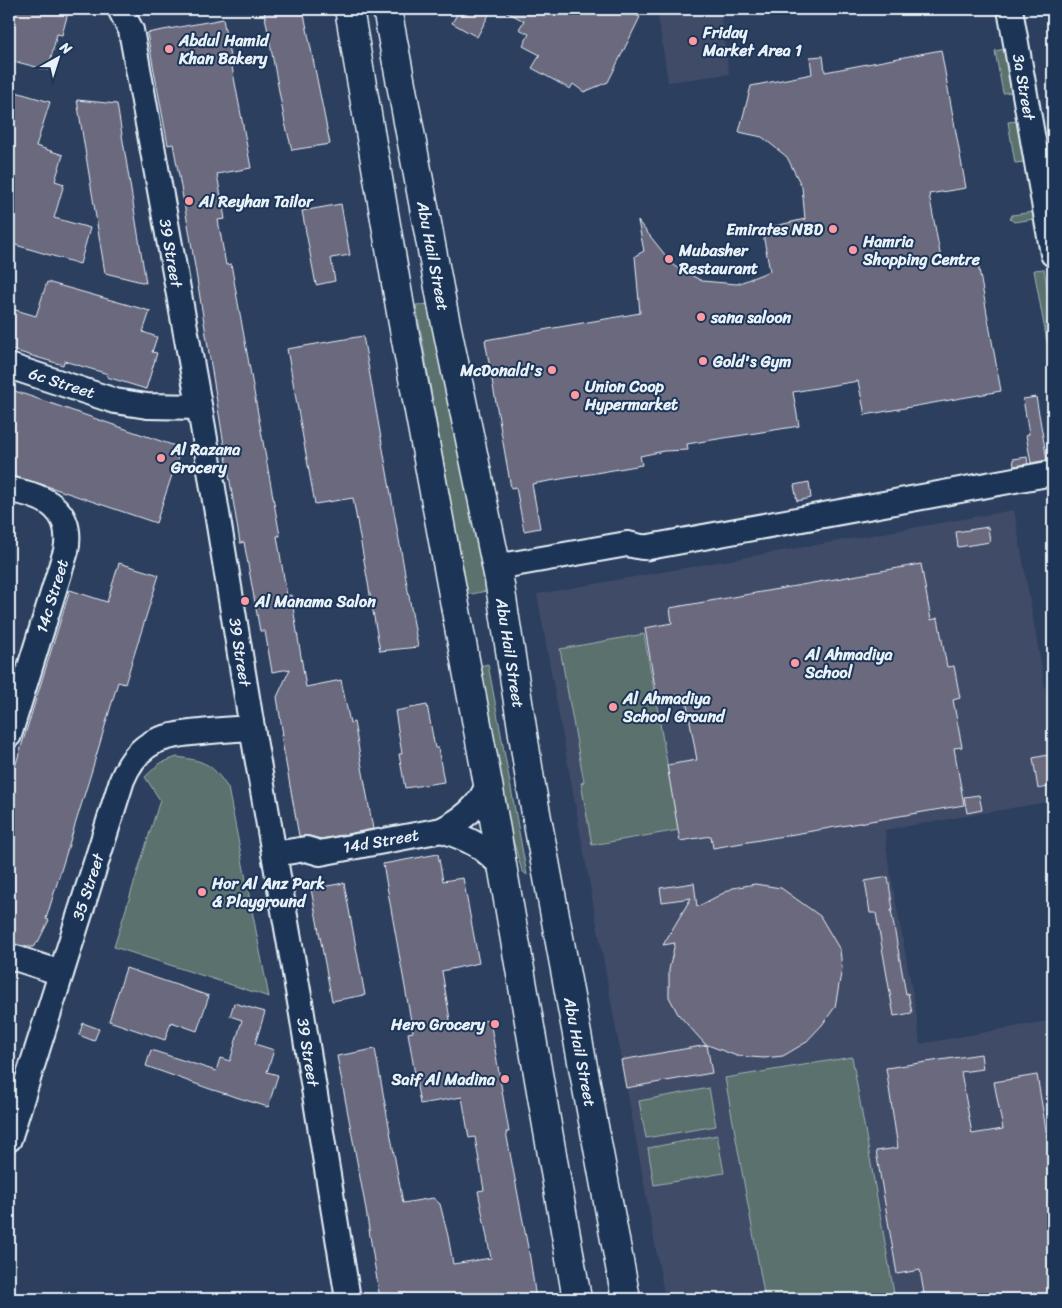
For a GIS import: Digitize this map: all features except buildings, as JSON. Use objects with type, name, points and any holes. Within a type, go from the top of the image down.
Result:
[{"type":"main road","points":[[349,9],[403,324],[503,868],[577,1299]]},
{"type":"main road","points":[[372,9],[402,168],[417,207],[427,225]]},
{"type":"main road","name":"Abu Hail Street","points":[[387,9],[427,225],[497,573],[531,786],[630,1293]]},
{"type":"main road","points":[[404,9],[411,65],[410,85],[404,104]]},
{"type":"street","name":"39 Street","points":[[120,9],[131,30],[201,417],[348,1299]]},
{"type":"street","name":"3a Street","points":[[1010,9],[1053,254]]},
{"type":"street","name":"6c Street","points":[[9,366],[115,401],[201,417]]},
{"type":"street","points":[[497,573],[630,556],[638,553],[643,548],[1053,473]]},
{"type":"street","name":"14c Street","points":[[9,490],[40,498],[51,504],[61,513],[66,525],[68,538],[66,551],[9,735]]},
{"type":"street","name":"35 Street","points":[[9,1139],[128,765],[138,752],[150,743],[165,736],[181,733],[252,728]]},
{"type":"street","name":"14d Street","points":[[275,860],[306,849],[320,852],[442,830],[457,823],[469,813],[480,801],[488,784]]},
{"type":"street","name":"14d Street","points":[[442,830],[459,835],[475,843],[490,853],[503,868]]},
{"type":"street","points":[[9,956],[61,973]]},
{"type":"shaded area","name":"Friday Market Area 1","points":[[657,9],[720,9],[729,74],[668,82]]},
{"type":"shaded area","points":[[1014,510],[1053,733],[1053,801],[885,830],[888,860],[917,1017],[920,1044],[1053,1020],[1053,1299],[665,1299],[537,594]]},
{"type":"green space","points":[[1005,49],[1013,92],[1003,93],[995,51]]},
{"type":"green space","points":[[1018,121],[1025,162],[1015,163],[1008,122]]},
{"type":"green space","points":[[1033,212],[1035,219],[1014,222],[1010,219],[1012,215]]},
{"type":"green space","points":[[1044,269],[1053,324],[1053,352],[1049,353],[1034,270]]},
{"type":"green space","points":[[429,304],[448,377],[486,591],[467,595],[416,305]]},
{"type":"green space","name":"Al Ahmadiya School Ground","points":[[644,634],[679,830],[592,845],[581,783],[584,782],[560,649]]},
{"type":"green space","points":[[488,664],[527,875],[522,871],[507,819],[480,666]]},
{"type":"green space","points":[[177,757],[195,760],[207,765],[228,788],[269,997],[114,947],[160,800],[145,777],[160,763]]},
{"type":"green space","points":[[852,1057],[895,1299],[765,1299],[725,1078]]},
{"type":"green space","points":[[709,1088],[716,1126],[646,1138],[639,1101]]},
{"type":"green space","points":[[717,1135],[724,1173],[654,1185],[648,1148]]},
{"type":"place","name":"Friday Market Area 1","points":[[693,41]]},
{"type":"place","name":"Abdul Hamid Khan Bakery","points":[[169,49]]},
{"type":"place","name":"Al Reyhan Tailor","points":[[189,201]]},
{"type":"place","name":"Emirates NBD","points":[[833,229]]},
{"type":"place","name":"Hamria Shopping Centre","points":[[853,250]]},
{"type":"place","name":"Mubasher Restaurant","points":[[669,259]]},
{"type":"place","name":"sana saloon","points":[[701,317]]},
{"type":"place","name":"Gold's Gym","points":[[703,361]]},
{"type":"place","name":"McDonald's","points":[[552,370]]},
{"type":"place","name":"Union Coop Hypermarket","points":[[575,395]]},
{"type":"place","name":"Al Razana Grocery","points":[[161,458]]},
{"type":"place","name":"Al Manama Salon","points":[[245,601]]},
{"type":"place","name":"Al Ahmadiya School","points":[[795,663]]},
{"type":"place","name":"Al Ahmadiya School Ground","points":[[613,707]]},
{"type":"place","name":"Hor Al Anz Park & Playground","points":[[202,892]]},
{"type":"place","name":"Hero Grocery","points":[[495,1024]]},
{"type":"place","name":"Saif Al Madina","points":[[505,1079]]}]
